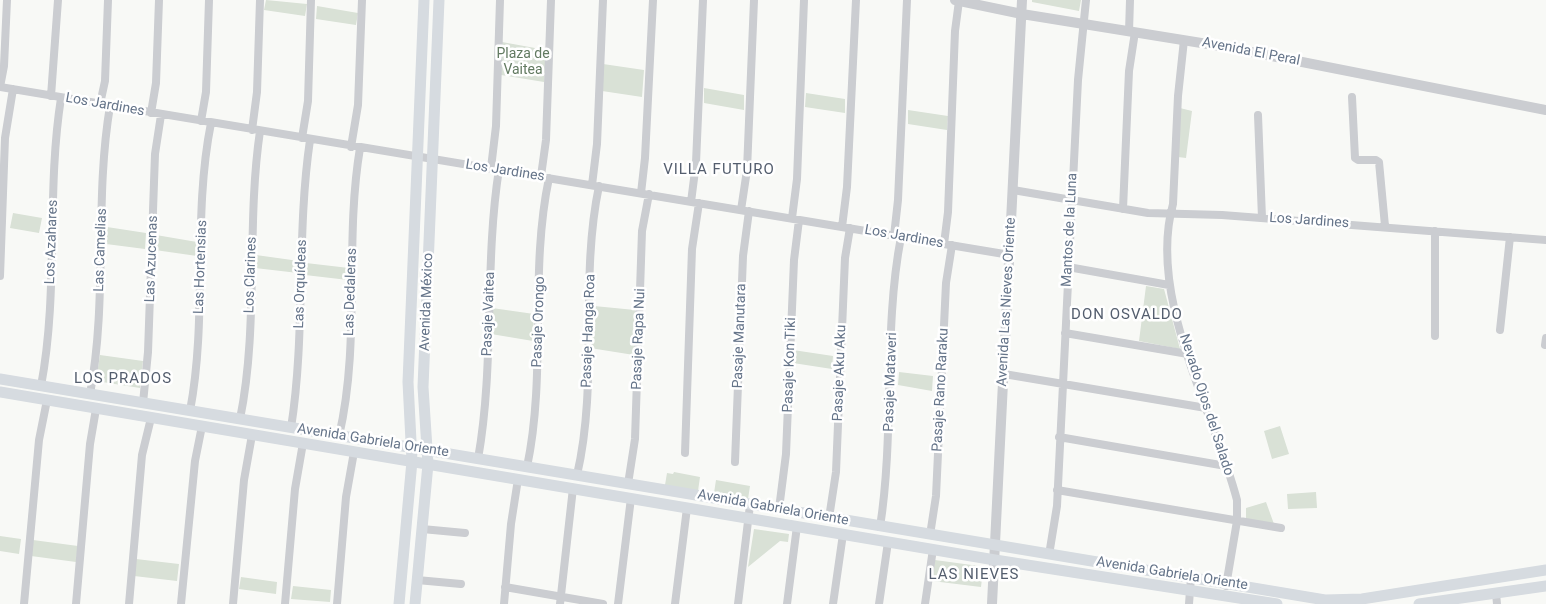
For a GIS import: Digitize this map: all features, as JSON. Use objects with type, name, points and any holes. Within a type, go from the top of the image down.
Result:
[{"type":"main road","name":"Avenida México","points":[[399,604],[412,461],[408,382],[424,0]]},
{"type":"main road","name":"Avenida México","points":[[415,604],[428,464],[423,387],[439,0]]},
{"type":"main road","name":"Avenida Gabriela Oriente","points":[[0,379],[1049,555],[1192,576],[1325,600],[1349,600],[1546,570]]},
{"type":"main road","name":"Avenida Gabriela Oriente","points":[[0,392],[995,560],[1277,604]]},
{"type":"main road","points":[[1419,604],[1497,599],[1546,586]]},
{"type":"street","points":[[1,84],[7,0]]},
{"type":"street","points":[[51,96],[55,67],[58,0]]},
{"type":"street","points":[[100,104],[105,82],[108,0]]},
{"type":"street","points":[[151,113],[156,84],[160,0]]},
{"type":"street","points":[[201,122],[206,92],[209,0]]},
{"type":"street","name":"Los Clarines","points":[[240,419],[246,384],[260,0]]},
{"type":"street","name":"Las Orquídeas","points":[[291,428],[297,378],[311,0]]},
{"type":"street","name":"Las Dedaleras","points":[[339,436],[347,392],[362,0]]},
{"type":"street","points":[[491,168],[496,126],[500,0]]},
{"type":"street","name":"Pasaje Orongo","points":[[527,467],[535,421],[551,0]]},
{"type":"street","name":"Pasaje Hanga Roa","points":[[577,475],[584,433],[602,0]]},
{"type":"street","name":"Pasaje Rapa Nui","points":[[628,484],[635,440],[642,231],[654,0]]},
{"type":"street","points":[[685,453],[703,0]]},
{"type":"street","name":"Pasaje Manutara","points":[[735,462],[754,0]]},
{"type":"street","name":"Pasaje Kon Tiki","points":[[779,510],[786,454],[804,0]]},
{"type":"street","name":"Pasaje Aku Aku","points":[[829,518],[836,472],[856,0]]},
{"type":"street","name":"Pasaje Mataveri","points":[[880,526],[887,470],[907,0]]},
{"type":"street","name":"Avenida El Peral","points":[[957,0],[1022,14],[1184,40],[1546,110]]},
{"type":"street","name":"Pasaje Rano Raraku","points":[[930,535],[936,496],[957,0]]},
{"type":"street","name":"Avenida Las Nieves Oriente","points":[[992,604],[1022,0]]},
{"type":"street","name":"Mantos de la Luna","points":[[1049,555],[1056,518],[1058,490],[1059,437],[1079,64],[1085,24],[1086,0]]},
{"type":"street","points":[[1122,209],[1132,32],[1130,0]]},
{"type":"street","name":"Nevado Ojos del Salado","points":[[1184,40],[1178,96],[1173,204],[1169,214],[1169,285],[1188,354],[1236,500],[1237,521],[1224,595]]},
{"type":"street","name":"Los Jardines","points":[[1,84],[13,90],[201,122],[433,161],[499,169],[1010,255]]},
{"type":"street","points":[[0,276],[6,127],[13,90]]},
{"type":"street","points":[[1352,97],[1355,158],[1379,162],[1385,226]]},
{"type":"street","name":"Los Azahares","points":[[41,386],[48,339],[56,138],[61,98]]},
{"type":"street","name":"Las Camelias","points":[[90,394],[97,351],[105,142],[110,106]]},
{"type":"street","name":"Las Azucenas","points":[[143,403],[148,352],[155,154],[161,115]]},
{"type":"street","points":[[1258,116],[1262,218]]},
{"type":"street","name":"Las Hortensias","points":[[190,411],[197,364],[205,164],[211,123]]},
{"type":"street","name":"Pasaje Vaitea","points":[[478,458],[484,423],[493,212],[499,169]]},
{"type":"street","name":"Los Jardines","points":[[1013,190],[1122,209],[1169,214],[1385,226],[1546,240]]},
{"type":"street","points":[[1435,230],[1435,336]]},
{"type":"street","points":[[1500,330],[1510,237]]},
{"type":"street","points":[[1068,267],[1169,285]]},
{"type":"street","points":[[1065,332],[1188,354]]},
{"type":"street","points":[[1004,374],[1206,408]]},
{"type":"street","points":[[24,604],[39,440],[47,400]]},
{"type":"street","points":[[76,604],[90,451],[96,409]]},
{"type":"street","points":[[129,604],[142,454],[151,418]]},
{"type":"street","points":[[181,604],[195,461],[202,426]]},
{"type":"street","points":[[233,604],[244,480],[252,435]]},
{"type":"street","points":[[1059,437],[1226,466]]},
{"type":"street","points":[[285,604],[296,489],[303,443]]},
{"type":"street","points":[[337,604],[346,497],[354,452]]},
{"type":"street","points":[[504,604],[518,479]]},
{"type":"street","points":[[561,600],[573,488]]},
{"type":"street","points":[[1058,490],[1281,528]]},
{"type":"street","points":[[618,604],[631,498]]},
{"type":"street","points":[[738,604],[750,504]]},
{"type":"street","points":[[676,604],[687,508]]},
{"type":"street","points":[[787,604],[797,526]]},
{"type":"street","points":[[422,529],[465,533]]},
{"type":"street","points":[[833,604],[843,534]]},
{"type":"street","points":[[879,604],[888,542]]},
{"type":"street","points":[[926,604],[934,549]]},
{"type":"street","points":[[1189,604],[1192,576]]},
{"type":"street","points":[[417,580],[461,584]]},
{"type":"street","points":[[505,587],[561,600],[603,604]]},
{"type":"street","points":[[1279,592],[1281,604]]},
{"type":"green space","points":[[266,0],[307,4],[305,16],[264,10]]},
{"type":"green space","points":[[1032,0],[1081,0],[1079,11],[1032,2]]},
{"type":"green space","points":[[317,6],[358,13],[356,25],[316,19]]},
{"type":"green space","name":"Plaza de Vaitea","points":[[502,42],[546,50],[544,82],[501,75]]},
{"type":"green space","points":[[603,64],[644,70],[642,97],[602,91]]},
{"type":"green space","points":[[704,88],[744,95],[744,110],[704,103]]},
{"type":"green space","points":[[806,93],[845,99],[845,113],[805,107]]},
{"type":"green space","points":[[1180,108],[1192,111],[1186,158],[1178,157]]},
{"type":"green space","points":[[908,110],[948,116],[947,130],[908,124]]},
{"type":"green space","points":[[13,213],[42,218],[39,233],[10,228]]},
{"type":"green space","points":[[107,227],[146,233],[145,249],[106,244]]},
{"type":"green space","points":[[156,235],[197,242],[197,256],[155,250]]},
{"type":"green space","points":[[256,255],[299,261],[298,273],[255,268]]},
{"type":"green space","points":[[306,263],[349,268],[348,280],[305,275]]},
{"type":"green space","points":[[1146,286],[1164,289],[1180,349],[1139,341]]},
{"type":"green space","points":[[594,306],[635,310],[634,355],[590,348]]},
{"type":"green space","points":[[492,308],[534,314],[533,341],[491,334]]},
{"type":"green space","points":[[793,350],[833,356],[832,369],[793,363]]},
{"type":"green space","points":[[100,355],[143,361],[140,388],[96,381]]},
{"type":"green space","points":[[899,372],[933,376],[932,391],[898,385]]},
{"type":"green space","points":[[1280,426],[1289,454],[1272,459],[1264,431]]},
{"type":"green space","points":[[674,472],[700,477],[698,491],[665,485],[667,473],[673,474]]},
{"type":"green space","points":[[716,480],[750,486],[748,499],[714,493]]},
{"type":"green space","points":[[1316,492],[1317,508],[1288,509],[1287,494]]},
{"type":"green space","points":[[1266,502],[1274,524],[1246,519],[1246,508]]},
{"type":"green space","points":[[754,529],[789,534],[788,542],[780,541],[748,567]]},
{"type":"green space","points":[[0,536],[21,539],[19,554],[0,551]]},
{"type":"green space","points":[[33,540],[78,546],[76,562],[31,556]]},
{"type":"green space","points":[[136,559],[179,564],[177,581],[134,576]]},
{"type":"green space","points":[[935,560],[979,566],[983,570],[981,587],[932,581]]},
{"type":"green space","points":[[241,577],[277,582],[276,594],[239,589]]},
{"type":"green space","points":[[293,586],[331,590],[330,602],[291,599]]},
{"type":"district","name":"VILLA FUTURO","points":[[719,170]]},
{"type":"district","name":"DON OSVALDO","points":[[1127,315]]},
{"type":"district","name":"LOS PRADOS","points":[[123,379]]},
{"type":"district","name":"LAS NIEVES","points":[[974,575]]}]
